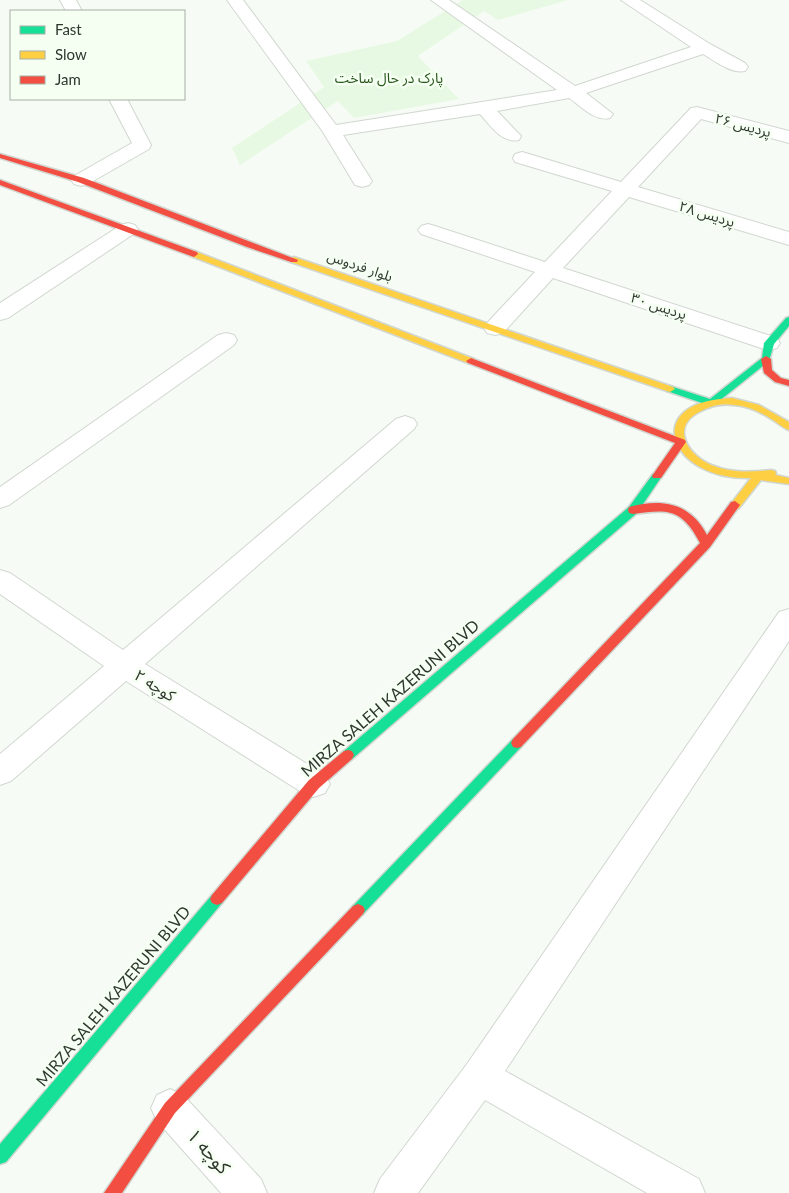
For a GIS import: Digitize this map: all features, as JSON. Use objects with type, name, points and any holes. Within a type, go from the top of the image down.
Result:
[{"type":"main road","name":"بلوار فردوس","points":[[0,156],[81,180],[250,245],[711,403]]},
{"type":"main road","points":[[0,182],[223,265],[681,442]]},
{"type":"main road","points":[[223,265],[250,245]]},
{"type":"main road","points":[[711,403],[767,351],[789,320]]},
{"type":"main road","points":[[767,351],[767,371],[778,380],[789,383]]},
{"type":"main road","points":[[789,427],[774,414],[752,405],[728,402],[711,403],[697,408],[683,419],[679,434],[686,451],[712,469],[732,475],[758,476],[789,481]]},
{"type":"main road","name":"MIRZA SALEH KAZERUNI BLVD","points":[[0,1156],[314,784],[633,510],[681,442]]},
{"type":"main road","points":[[112,1193],[170,1108],[706,544],[758,476],[780,469]]},
{"type":"main road","points":[[633,510],[662,505],[679,511],[695,522],[706,544]]},
{"type":"street","points":[[235,0],[332,131],[362,181]]},
{"type":"street","points":[[439,0],[604,114]]},
{"type":"street","points":[[629,0],[704,48],[739,67]]},
{"type":"street","points":[[332,131],[484,108],[573,92],[704,48]]},
{"type":"street","points":[[81,180],[142,145],[119,100]]},
{"type":"street","points":[[484,108],[512,136]]},
{"type":"street","name":"پردیس ۲۶","points":[[626,188],[697,112],[789,137]]},
{"type":"street","name":"پردیس ۲۸","points":[[522,158],[626,188],[789,240]]},
{"type":"street","points":[[495,328],[626,188]]},
{"type":"street","points":[[0,312],[128,229]]},
{"type":"street","name":"پردیس ۳۰","points":[[428,230],[550,270],[767,351]]},
{"type":"street","points":[[0,499],[226,340]]},
{"type":"street","points":[[0,772],[405,424]]},
{"type":"street","name":"کوچه ۲","points":[[0,580],[124,665],[314,784]]},
{"type":"street","points":[[394,1193],[480,1077],[789,619]]},
{"type":"street","points":[[480,1077],[685,1193]]},
{"type":"street","name":"کوچه ۱","points":[[170,1108],[247,1193]]},
{"type":"green space","name":"پارک در حال ساخت","points":[[463,0],[568,0],[498,20],[484,11],[418,56],[459,99],[354,118],[338,101],[240,165],[232,148],[324,87],[306,61],[397,41]]},
{"type":"traffic: fast","points":[[670,389],[711,403],[766,359],[769,343],[789,320]]},
{"type":"traffic: fast","points":[[348,755],[633,510],[657,476]]},
{"type":"traffic: fast","points":[[358,910],[517,743]]},
{"type":"traffic: fast","points":[[0,1156],[217,899]]},
{"type":"traffic: slow","points":[[194,254],[471,361]]},
{"type":"traffic: slow","points":[[294,260],[670,389]]},
{"type":"traffic: slow","points":[[771,473],[734,474],[721,472],[698,463],[682,445],[679,428],[684,419],[695,410],[707,404],[732,401],[744,403],[768,412],[789,427]]},
{"type":"traffic: slow","points":[[735,505],[758,476],[789,481]]},
{"type":"traffic: jam","points":[[0,156],[81,180],[294,260]]},
{"type":"traffic: jam","points":[[0,182],[194,254]]},
{"type":"traffic: jam","points":[[766,359],[767,371],[778,380],[789,383]]},
{"type":"traffic: jam","points":[[471,361],[681,442],[657,476]]},
{"type":"traffic: jam","points":[[517,743],[706,544],[735,505]]},
{"type":"traffic: jam","points":[[633,510],[659,507],[678,510],[692,521],[706,544]]},
{"type":"traffic: jam","points":[[217,899],[314,784],[348,755]]},
{"type":"traffic: jam","points":[[112,1193],[170,1108],[358,910]]}]
